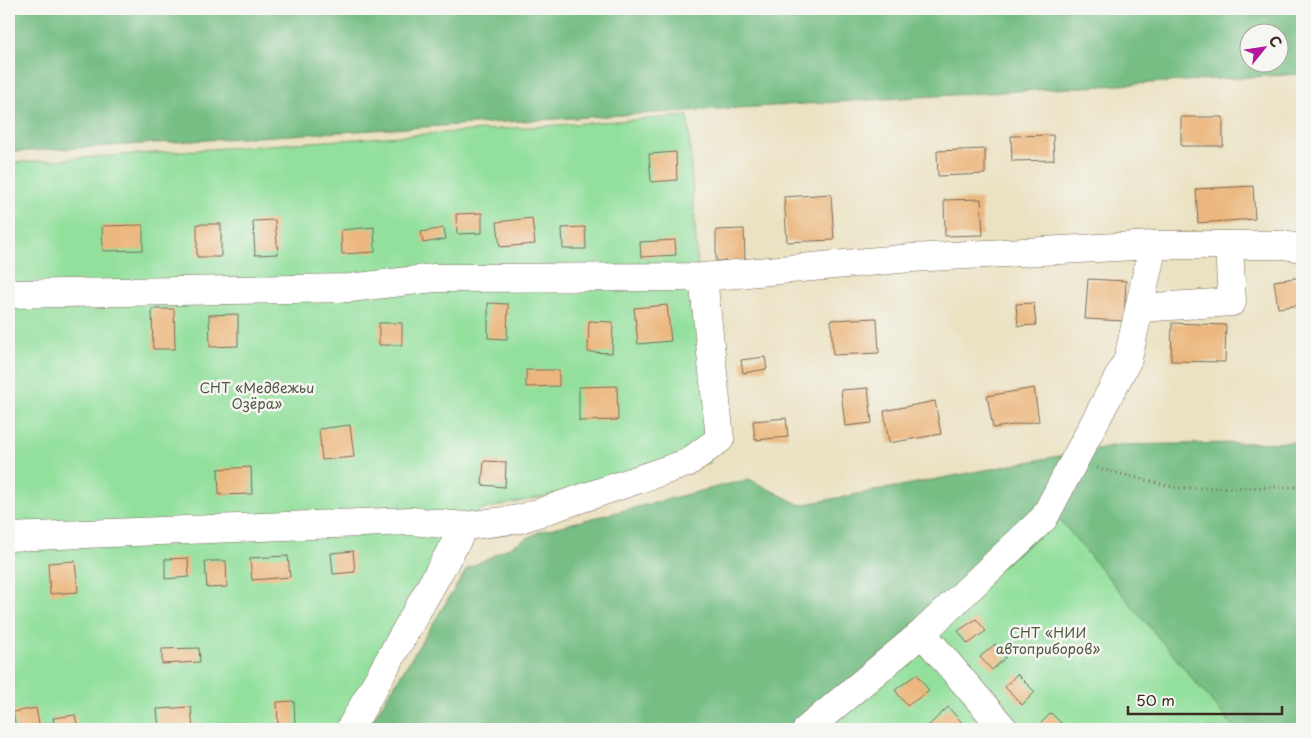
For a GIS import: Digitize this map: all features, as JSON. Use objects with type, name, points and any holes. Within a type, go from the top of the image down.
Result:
[{"type":"street","points":[[1139,308],[1232,302],[1229,245]]},
{"type":"street","points":[[9,294],[350,288],[434,278],[703,277],[911,258],[1152,246],[1283,245],[1302,248]]},
{"type":"street","points":[[807,729],[922,633],[1044,518],[1128,359],[1152,246]]},
{"type":"street","points":[[9,537],[411,521],[465,526],[520,519],[687,463],[720,439],[703,277]]},
{"type":"street","points":[[350,729],[465,526]]},
{"type":"street","points":[[922,633],[1004,729]]},
{"type":"path","points":[[1074,462],[1177,488],[1302,487]]},
{"type":"green space","points":[[9,9],[1302,9],[1302,75],[9,152]]},
{"type":"green space","name":"СНТ «Медвежьи Озёра»","points":[[688,116],[710,463],[479,510],[350,729],[9,729],[9,163]]},
{"type":"green space","points":[[1302,442],[1302,729],[1235,729],[1060,520],[793,729],[367,729],[467,569],[541,531],[749,479],[800,505],[1117,445]]},
{"type":"green space","name":"СНТ «НИИ автоприборов»","points":[[1060,520],[1235,729],[793,729]]},
{"type":"building","points":[[1181,117],[1223,117],[1223,146],[1181,146]]},
{"type":"building","points":[[1053,135],[1054,160],[1012,161],[1011,136]]},
{"type":"building","points":[[985,149],[985,174],[938,176],[937,151]]},
{"type":"building","points":[[676,152],[677,180],[651,182],[649,154]]},
{"type":"building","points":[[1253,186],[1255,219],[1198,223],[1196,189]]},
{"type":"building","points":[[831,194],[834,240],[787,242],[784,197]]},
{"type":"building","points":[[981,199],[983,235],[945,236],[944,200]]},
{"type":"building","points":[[482,213],[482,233],[457,234],[456,214]]},
{"type":"building","points":[[532,218],[535,244],[500,247],[497,222]]},
{"type":"building","points":[[275,220],[278,254],[255,255],[253,221]]},
{"type":"building","points":[[197,224],[221,224],[221,257],[197,257]]},
{"type":"building","points":[[143,225],[143,250],[103,251],[102,226]]},
{"type":"building","points":[[374,227],[375,252],[342,254],[341,230]]},
{"type":"building","points":[[585,227],[586,249],[563,249],[562,228]]},
{"type":"building","points":[[444,228],[446,239],[423,243],[421,232]]},
{"type":"building","points":[[744,229],[745,260],[716,261],[716,230]]},
{"type":"building","points":[[675,240],[676,255],[641,257],[640,242]]},
{"type":"building","points":[[1302,277],[1302,305],[1278,308],[1274,281]]},
{"type":"building","points":[[1088,279],[1126,281],[1124,321],[1085,319]]},
{"type":"building","points":[[488,303],[508,304],[507,339],[488,338]]},
{"type":"building","points":[[1034,303],[1036,325],[1018,326],[1016,304]]},
{"type":"building","points":[[667,305],[671,341],[638,344],[634,308]]},
{"type":"building","points":[[152,309],[174,309],[175,349],[153,349]]},
{"type":"building","points":[[238,314],[238,346],[210,347],[209,315]]},
{"type":"building","points":[[877,318],[879,353],[833,355],[831,320]]},
{"type":"building","points":[[589,321],[613,322],[612,353],[588,352]]},
{"type":"building","points":[[379,323],[402,323],[402,345],[379,345]]},
{"type":"building","points":[[1172,323],[1226,325],[1225,362],[1171,361]]},
{"type":"building","points":[[765,357],[767,369],[743,373],[741,360]]},
{"type":"building","points":[[526,370],[559,370],[559,386],[526,387]]},
{"type":"building","points":[[617,386],[618,420],[579,421],[579,387]]},
{"type":"building","points":[[868,388],[872,423],[845,426],[841,390]]},
{"type":"building","points":[[1034,388],[1039,421],[993,428],[987,396]]},
{"type":"building","points":[[935,401],[941,434],[889,443],[884,411]]},
{"type":"building","points":[[786,418],[788,437],[755,440],[753,421]]},
{"type":"building","points":[[350,425],[354,457],[322,460],[319,429]]},
{"type":"building","points":[[484,461],[506,462],[505,487],[482,485]]},
{"type":"building","points":[[251,467],[252,494],[219,495],[218,469]]},
{"type":"building","points":[[353,551],[355,572],[333,574],[331,553]]},
{"type":"building","points":[[288,556],[290,577],[252,580],[250,558]]},
{"type":"building","points":[[188,558],[189,577],[165,579],[165,559]]},
{"type":"building","points":[[75,561],[78,592],[50,594],[48,563]]},
{"type":"building","points":[[205,561],[226,561],[227,587],[207,588]]},
{"type":"building","points":[[976,619],[986,631],[968,644],[958,631]]},
{"type":"building","points":[[995,644],[1006,657],[992,670],[980,657]]},
{"type":"building","points":[[199,648],[200,662],[162,664],[162,649]]},
{"type":"building","points":[[917,674],[929,691],[907,706],[895,690]]},
{"type":"building","points":[[1017,674],[1035,692],[1022,705],[1005,687]]},
{"type":"building","points":[[294,701],[295,724],[278,725],[277,702]]},
{"type":"building","points":[[191,707],[193,729],[159,729],[157,709]]},
{"type":"building","points":[[948,707],[965,726],[962,729],[929,729],[927,727]]},
{"type":"building","points":[[36,708],[40,729],[16,729],[13,712]]},
{"type":"building","points":[[1051,713],[1065,727],[1063,729],[1041,729],[1038,726]]},
{"type":"building","points":[[75,715],[78,729],[55,729],[53,718]]}]
